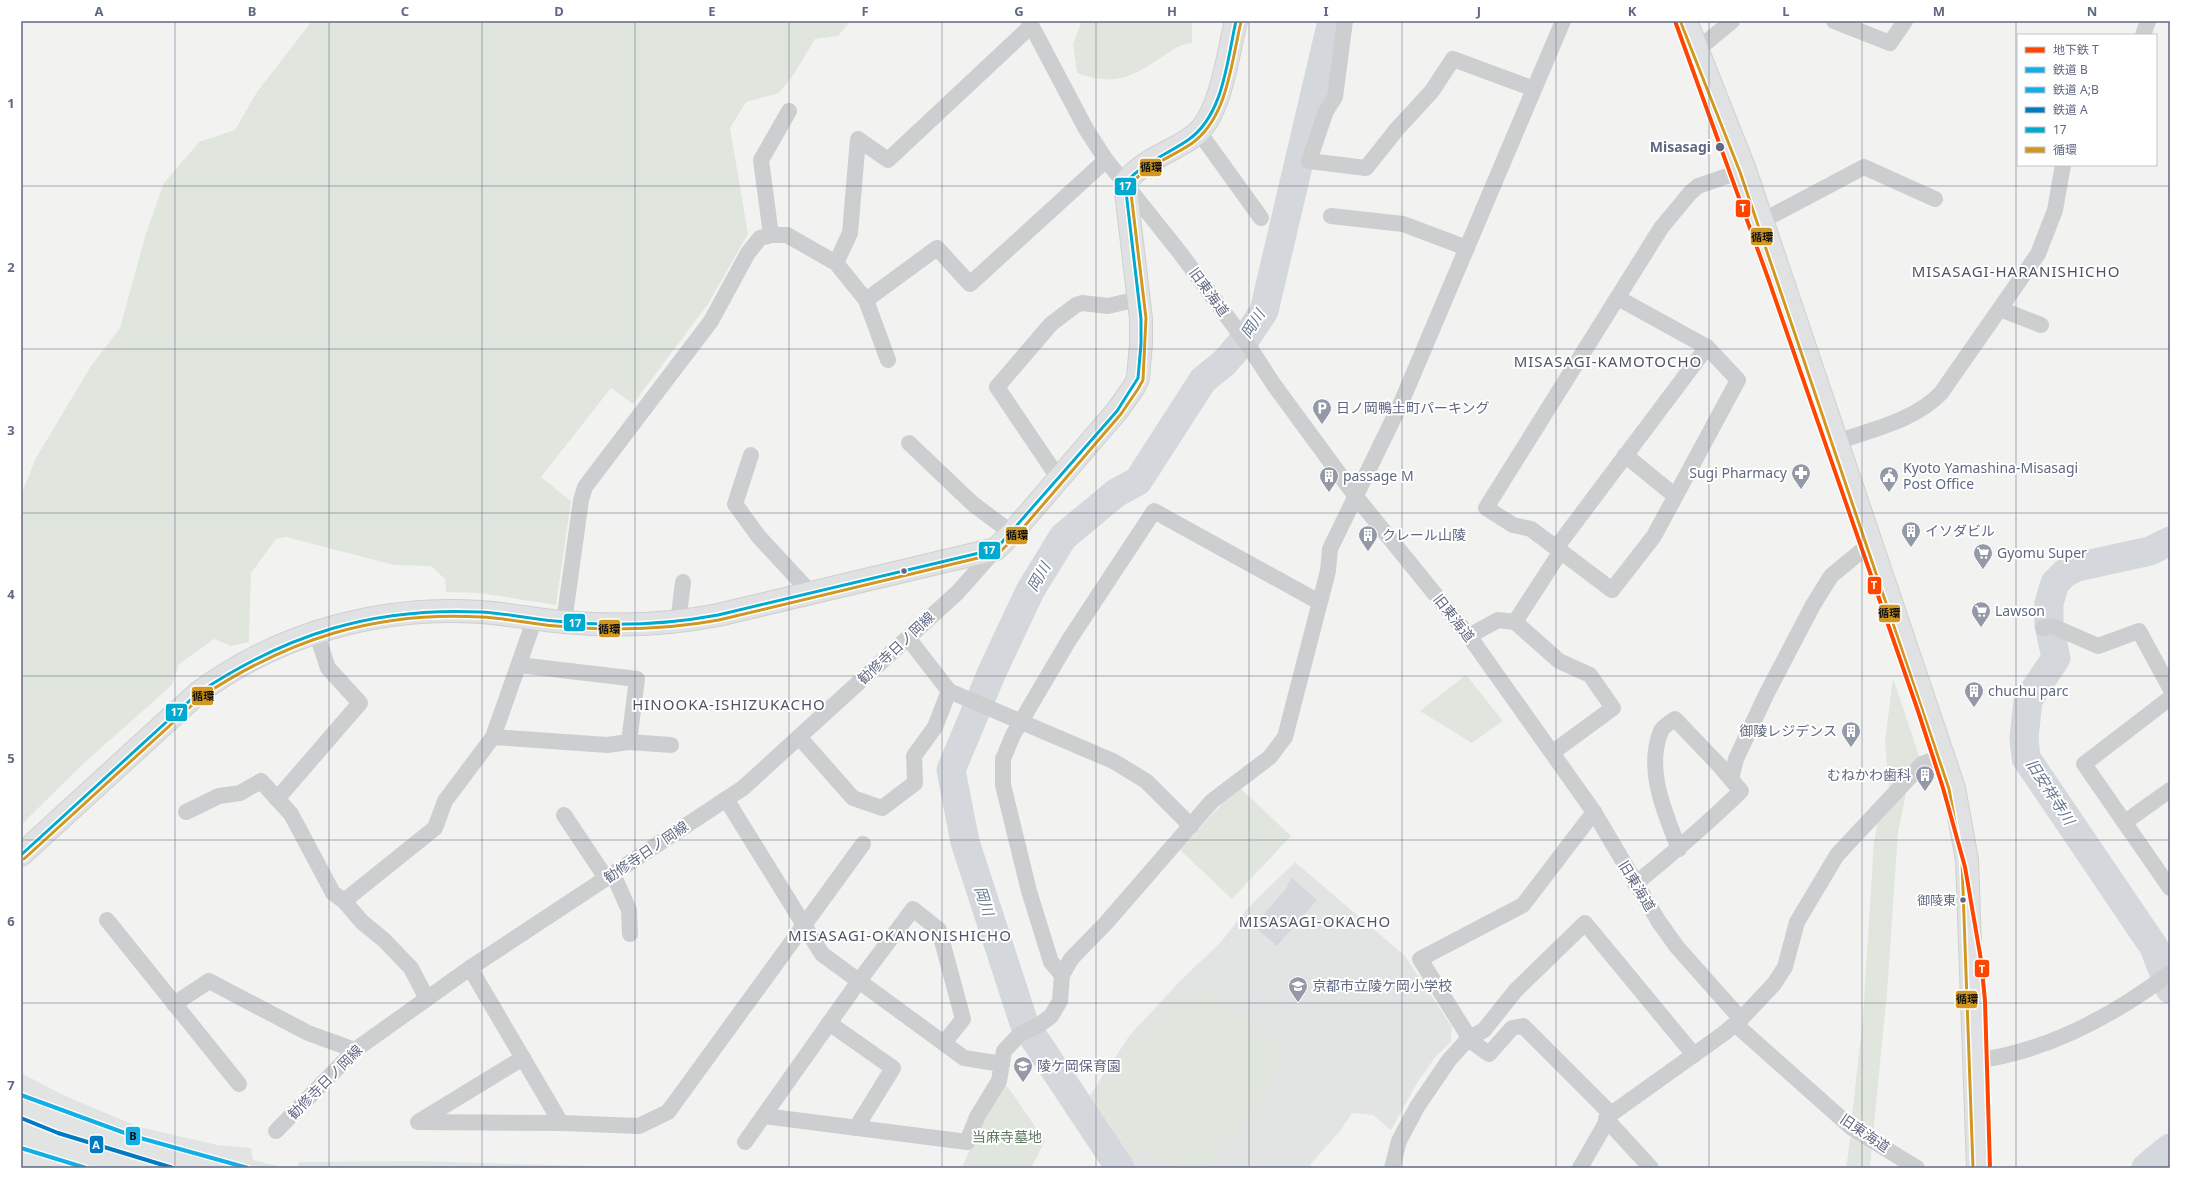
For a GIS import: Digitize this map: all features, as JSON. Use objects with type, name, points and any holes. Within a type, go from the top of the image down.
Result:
[{"type":"main road","points":[[21,855],[198,693],[215,681],[256,657],[316,632],[390,615],[430,611],[481,612],[564,622],[630,625],[678,623],[718,615],[996,549],[1059,479],[1117,410],[1134,387],[1140,370],[1141,344],[1138,299],[1125,183],[1134,170],[1199,132],[1213,112],[1236,21]]},
{"type":"main road","points":[[1686,21],[1745,170],[1954,788],[1967,860],[1978,1168]]},
{"type":"street","points":[[1345,21],[1335,97],[1326,111],[1309,160],[1366,168],[1397,129],[1432,91],[1453,59],[1534,90]]},
{"type":"street","points":[[764,1116],[967,1142],[977,1117],[999,1080],[1004,1051],[1020,1034],[1039,1025],[1051,1016],[1060,1001],[1062,975],[1071,959],[1106,923],[1212,800],[1270,757],[1284,737],[1328,571],[1330,549],[1357,498],[1401,402],[1563,21]]},
{"type":"street","points":[[1697,50],[1732,21]]},
{"type":"street","points":[[1834,21],[1890,43],[1905,21]]},
{"type":"street","points":[[2143,34],[2148,21]]},
{"type":"street","points":[[836,263],[850,233],[858,139],[888,160],[1030,24]]},
{"type":"street","name":"旧東海道","points":[[1030,24],[1086,129],[1106,160],[1181,254],[1243,339],[1274,386],[1357,498],[1469,636],[1553,752],[1594,812],[1635,884],[1677,947],[1738,1022],[1852,1128],[1917,1168]]},
{"type":"street","points":[[771,235],[761,160],[789,111]]},
{"type":"street","points":[[1199,132],[1261,218]]},
{"type":"street","points":[[866,300],[937,248],[970,284],[1106,160]]},
{"type":"street","points":[[1837,442],[1912,416],[1930,405],[1941,393],[2038,254],[2055,210],[2063,166]]},
{"type":"street","points":[[1762,221],[1864,167],[1935,199]]},
{"type":"street","points":[[1618,298],[1707,347],[1738,380],[1674,495],[1654,536],[1612,590],[1532,529],[1513,525],[1486,508],[1661,228],[1690,193],[1698,186],[1745,170]]},
{"type":"street","points":[[1331,216],[1403,224],[1467,248]]},
{"type":"street","points":[[564,622],[581,500],[585,487],[711,321],[748,253],[760,238],[771,235],[787,234],[836,263],[866,300],[888,360]]},
{"type":"street","points":[[1059,479],[996,387],[1051,324],[1076,305],[1082,303],[1108,306],[1138,299]]},
{"type":"street","points":[[2000,309],[2041,325]]},
{"type":"street","points":[[1515,622],[1558,549],[1625,455],[1707,347]]},
{"type":"street","points":[[909,443],[974,504],[1012,533]]},
{"type":"street","points":[[751,455],[736,504],[759,538],[810,592]]},
{"type":"street","points":[[1625,455],[1674,495]]},
{"type":"street","points":[[1062,975],[1051,962],[1029,891],[1003,785],[1003,759],[1013,735],[1022,722],[1068,640],[1154,511],[1319,602]]},
{"type":"street","points":[[1731,779],[1736,759],[1766,695],[1817,599],[1831,576],[1871,543]]},
{"type":"street","name":"勧修寺日ノ岡線","points":[[276,1131],[355,1050],[470,968],[743,788],[800,738],[958,592],[996,549]]},
{"type":"street","points":[[678,623],[683,582]]},
{"type":"street","points":[[344,901],[435,828],[445,800],[493,737],[535,618]]},
{"type":"street","points":[[1469,636],[1498,620],[1515,622],[1559,661],[1590,675],[1613,708],[1553,752]]},
{"type":"street","points":[[2048,622],[2098,646],[2140,631],[2170,688]]},
{"type":"street","points":[[277,798],[360,703],[328,668],[316,632]]},
{"type":"street","points":[[908,638],[949,691],[1113,761],[1146,781],[1191,826]]},
{"type":"street","points":[[518,665],[637,679],[629,742]]},
{"type":"street","points":[[800,738],[853,798],[882,808],[915,783],[914,756],[935,727],[949,691]]},
{"type":"street","points":[[2170,698],[2084,764],[2170,888]]},
{"type":"street","points":[[1635,884],[1678,849],[1741,791],[1675,719],[1662,729],[1655,761],[1660,800],[1678,849]]},
{"type":"street","points":[[493,737],[607,745],[629,742],[671,745]]},
{"type":"street","points":[[1580,1168],[1609,1117],[1738,1022],[1774,984],[1785,967],[1797,922],[1837,855],[1922,764],[1943,756]]},
{"type":"street","points":[[186,812],[219,796],[240,793],[262,781],[291,814],[333,893],[344,901],[362,922],[384,940],[410,968],[427,999]]},
{"type":"street","points":[[2125,822],[2170,790]]},
{"type":"street","points":[[726,799],[822,954],[964,1058],[1002,1064]]},
{"type":"street","points":[[1594,812],[1523,905],[1420,959],[1465,1031],[1468,1039],[1489,1054],[1512,1028],[1523,1026],[1609,1117],[1651,1168]]},
{"type":"street","points":[[564,815],[610,876],[629,910],[630,934]]},
{"type":"street","points":[[523,1058],[418,1122],[561,1123],[639,1126],[668,1112],[863,844]]},
{"type":"street","points":[[745,1142],[859,981],[913,909],[939,930],[963,1019],[944,1043]]},
{"type":"street","points":[[107,920],[239,1084]]},
{"type":"street","points":[[1392,1168],[1399,1140],[1417,1107],[1449,1060],[1468,1039],[1484,1030],[1516,990],[1585,923],[1694,1055]]},
{"type":"street","points":[[470,968],[561,1123]]},
{"type":"street","points":[[1974,1061],[2000,1058],[2074,1032],[2133,999],[2166,976]]},
{"type":"street","points":[[174,1004],[209,981],[308,1033],[355,1050]]},
{"type":"street","points":[[829,1023],[893,1068],[856,1128]]},
{"type":"shaded area","name":"京都市立陵ケ岡小学校","points":[[1295,862],[1405,956],[1452,1027],[1451,1042],[1437,1055],[1417,1083],[1391,1130],[1373,1115],[1352,1113],[1340,1131],[1310,1165],[1313,1168],[1129,1168],[1086,1101],[1130,1035],[1182,979],[1220,943],[1247,909]]},
{"type":"shaded area","points":[[1292,878],[1317,900],[1277,946],[1254,926],[1288,886],[1287,884]]},
{"type":"shaded area","points":[[21,1073],[63,1095],[139,1127],[217,1145],[251,1148],[253,1160],[286,1168],[21,1168]]},
{"type":"shaded area","points":[[416,1161],[622,1167],[897,1168],[297,1168],[299,1162]]},
{"type":"green space","points":[[312,21],[851,21],[838,36],[815,39],[794,74],[779,93],[746,102],[730,128],[748,234],[708,304],[633,404],[611,388],[541,477],[571,501],[556,605],[479,593],[446,592],[445,579],[431,566],[394,565],[286,537],[276,539],[251,573],[249,642],[231,646],[214,639],[179,664],[172,685],[83,764],[21,825],[21,495],[36,458],[91,366],[120,328],[146,233],[164,183],[199,142],[235,130],[257,92]]},
{"type":"green space","points":[[1082,21],[1192,21],[1192,43],[1184,44],[1178,47],[1143,69],[1123,78],[1103,79],[1091,77],[1077,73],[1073,44]]},
{"type":"green space","points":[[1466,675],[1503,721],[1472,743],[1420,711]]},
{"type":"green space","points":[[1893,678],[1919,756],[1889,789],[1885,742]]},
{"type":"green space","points":[[1908,783],[1898,833],[1887,992],[1873,1135],[1851,1124],[1863,1018],[1874,842],[1879,814]]},
{"type":"green space","points":[[1238,786],[1291,836],[1232,899],[1180,850]]},
{"type":"green space","points":[[1205,985],[1289,1056],[1278,1069],[1281,1072],[1259,1099],[1262,1102],[1207,1168],[1179,1168],[1142,1151],[1131,1159],[1092,1102],[1136,1038],[1175,995],[1185,1003]]},
{"type":"green space","name":"当麻寺墓地","points":[[1003,1085],[1008,1087],[1045,1141],[1031,1168],[962,1168],[983,1116]]},
{"type":"green space","points":[[1852,1136],[1872,1146],[1870,1168],[1846,1168],[1850,1139]]},
{"type":"green space","points":[[2170,1149],[2170,1168],[2147,1168]]},
{"type":"waterway","name":"岡川","points":[[1120,1168],[1024,1023],[965,842],[951,770],[992,672],[1030,591],[1063,537],[1116,493],[1138,481],[1203,380],[1224,363],[1246,338],[1264,311],[1332,21]]},
{"type":"waterway","name":"旧安祥寺川","points":[[2170,541],[2150,551],[2077,567],[2065,573],[2055,583],[2049,603],[2049,625],[2056,658],[2028,700],[2024,738],[2026,758],[2154,947],[2170,989]]},
{"type":"waterway","name":"旧安祥寺川","points":[[2146,1168],[2170,1148]]},
{"type":"metro line","name":"T","points":[[1675,21],[1768,278],[1918,711],[1943,788],[1965,867],[1981,960],[1985,1001],[1990,1168]]},
{"type":"rail line","name":"B","points":[[21,1095],[133,1136],[248,1168]]},
{"type":"rail line","name":"A","points":[[21,1118],[58,1133],[173,1168]]},
{"type":"rail line","name":"A;B","points":[[21,1148],[86,1168]]},
{"type":"transit line","name":"17","points":[[21,855],[198,693],[231,672],[265,655],[298,640],[332,628],[403,614],[441,612],[480,612],[596,624],[637,624],[677,621],[718,615],[996,549],[1117,411],[1138,378],[1141,344],[1141,319],[1125,183],[1139,170],[1188,140],[1200,129],[1209,116],[1217,102],[1222,86],[1236,21]]},
{"type":"transit line","name":"循環","points":[[24,859],[201,697],[267,659],[334,633],[369,624],[442,616],[481,617],[597,629],[638,629],[678,626],[719,620],[999,553],[1016,536],[1121,414],[1143,380],[1146,318],[1130,185],[1151,167],[1191,144],[1203,133],[1213,120],[1220,105],[1231,72],[1241,22]]},
{"type":"transit line","name":"循環","points":[[1681,23],[1740,172],[1949,789],[1962,861],[1973,1168]]},
{"type":"place","name":"Misasagi","points":[[1720,147]]},
{"type":"place","name":"日ノ岡鴨土町パーキング","points":[[1322,425]]},
{"type":"place","name":"Sugi Pharmacy","points":[[1801,490]]},
{"type":"place","name":"passage M","points":[[1329,493]]},
{"type":"place","name":"Kyoto Yamashina-Misasagi Post Office","points":[[1889,493]]},
{"type":"place","name":"イソダビル","points":[[1911,548]]},
{"type":"place","name":"クレール山陵","points":[[1368,552]]},
{"type":"place","name":"Gyomu Super","points":[[1983,570]]},
{"type":"place","name":"Lawson","points":[[1981,628]]},
{"type":"place","name":"chuchu parc","points":[[1974,708]]},
{"type":"place","name":"御陵レジデンス","points":[[1851,748]]},
{"type":"place","name":"むねかわ歯科","points":[[1925,792]]},
{"type":"place","name":"御陵東","points":[[1963,900]]},
{"type":"place","name":"京都市立陵ケ岡小学校","points":[[1298,1003]]},
{"type":"place","name":"陵ケ岡保育園","points":[[1023,1083]]},
{"type":"district","name":"MISASAGI-HARANISHICHO","points":[[2016,272]]},
{"type":"district","name":"MISASAGI-KAMOTOCHO","points":[[1608,362]]},
{"type":"district","name":"HINOOKA-ISHIZUKACHO","points":[[729,705]]},
{"type":"district","name":"MISASAGI-OKACHO","points":[[1315,922]]},
{"type":"district","name":"MISASAGI-OKANONISHICHO","points":[[900,936]]}]
